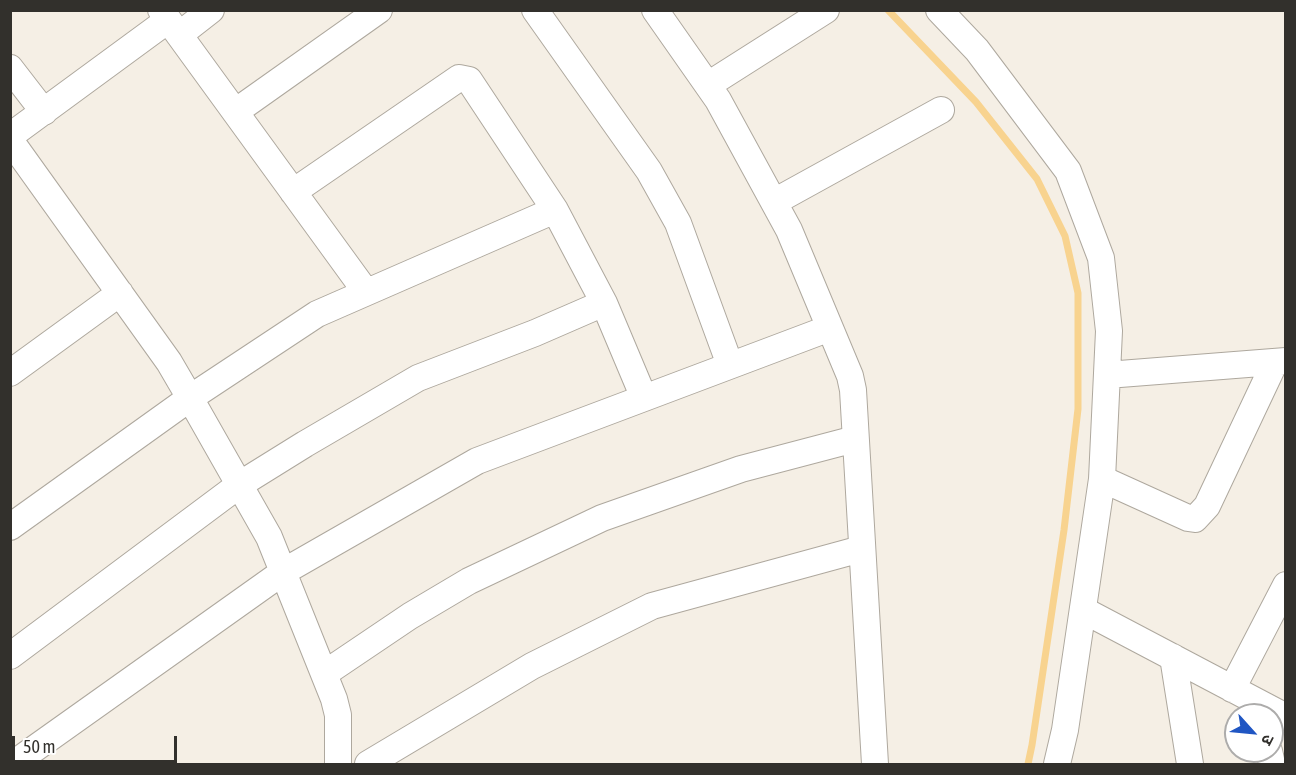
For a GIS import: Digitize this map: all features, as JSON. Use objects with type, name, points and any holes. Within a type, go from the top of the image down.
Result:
[{"type":"street","points":[[211,10],[169,22],[10,138],[169,363],[269,537],[334,699],[338,715],[339,765]]},
{"type":"street","points":[[235,112],[380,10]]},
{"type":"street","points":[[535,10],[649,171],[678,223],[730,365]]},
{"type":"street","points":[[655,10],[718,99],[789,230],[850,376],[853,390],[875,765]]},
{"type":"street","points":[[708,85],[826,10]]},
{"type":"street","points":[[939,10],[977,50],[1068,171],[1101,258],[1109,331],[1102,479],[1065,730],[1057,765]]},
{"type":"street","points":[[169,22],[366,292]]},
{"type":"street","points":[[10,68],[44,112]]},
{"type":"street","points":[[293,192],[459,78],[469,80],[555,210],[604,303],[644,398]]},
{"type":"street","points":[[774,202],[941,110]]},
{"type":"street","points":[[10,527],[190,398],[317,314],[555,210]]},
{"type":"street","points":[[10,373],[120,293]]},
{"type":"street","points":[[10,656],[239,485],[418,378],[535,333],[604,303]]},
{"type":"street","points":[[12,765],[283,572],[477,461],[830,328]]},
{"type":"street","points":[[1107,375],[1280,362]]},
{"type":"street","points":[[1102,479],[1188,518],[1195,519],[1207,506],[1280,362]]},
{"type":"street","points":[[324,674],[410,616],[469,582],[602,518],[741,469],[855,439]]},
{"type":"street","points":[[375,763],[532,666],[652,606],[861,549]]},
{"type":"street","points":[[1232,689],[1284,590]]},
{"type":"street","points":[[1083,610],[1232,689],[1251,703]]},
{"type":"street","points":[[1173,657],[1190,765]]},
{"type":"waterway","points":[[888,10],[976,102],[1037,179],[1065,236],[1078,293],[1078,409],[1064,530],[1028,764]]}]
